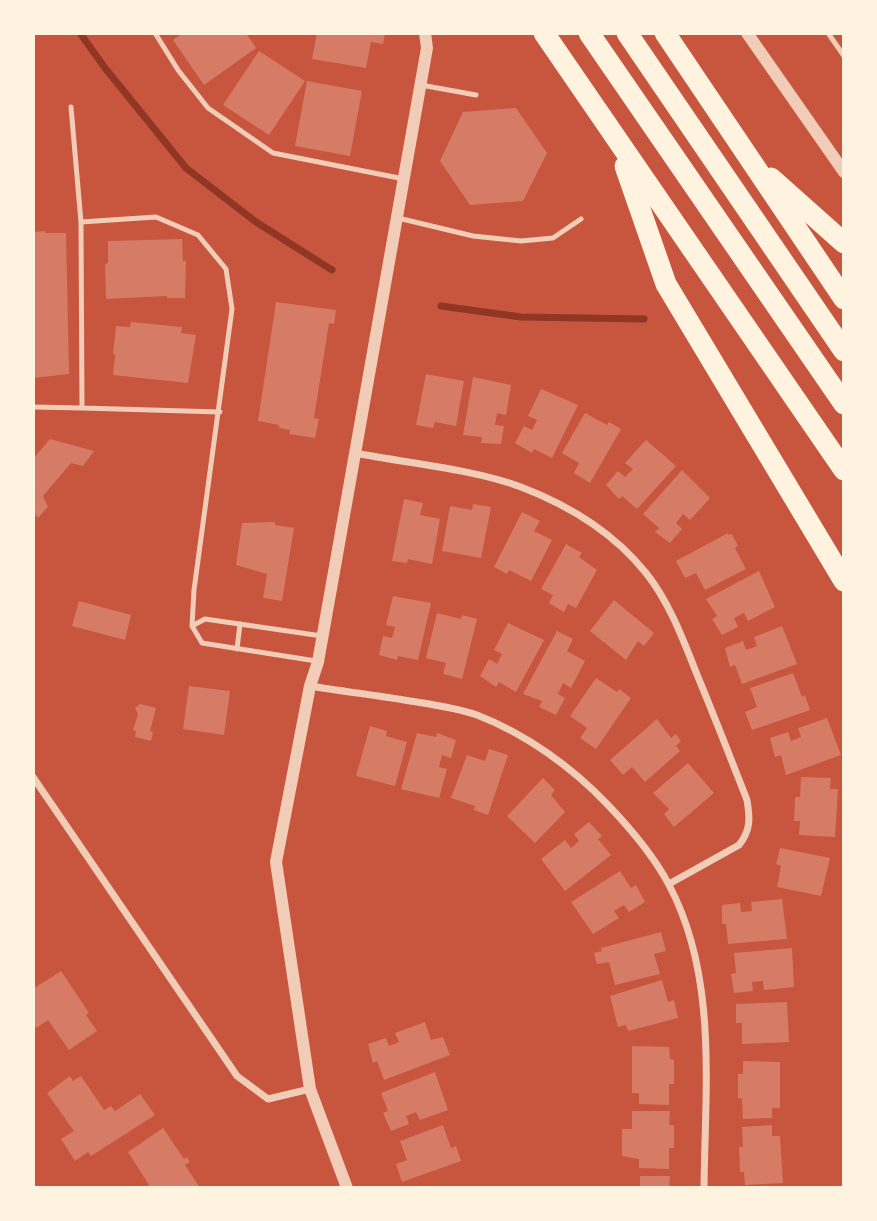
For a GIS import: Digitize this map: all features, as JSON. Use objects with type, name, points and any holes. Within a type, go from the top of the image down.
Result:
[{"type":"highway","points":[[544,33],[844,470]]},
{"type":"highway","points":[[589,33],[844,404]]},
{"type":"highway","points":[[627,33],[844,351]]},
{"type":"highway","points":[[665,33],[844,299]]},
{"type":"highway","points":[[615,138],[666,284],[844,581]]},
{"type":"highway","points":[[750,161],[844,243]]},
{"type":"street","points":[[347,1188],[310,1089],[276,862],[310,686],[318,662],[398,218],[427,48],[425,33]]},
{"type":"street","points":[[750,34],[844,172]]},
{"type":"street","points":[[355,453],[475,475],[519,487],[557,503],[590,522],[646,573],[664,599],[684,642],[747,800],[750,823],[745,838],[739,845],[669,884]]},
{"type":"street","points":[[310,686],[434,705],[475,714],[505,727],[536,746],[595,792],[639,842],[669,884],[683,918],[696,963],[707,1054],[704,1188]]},
{"type":"street","points":[[33,776],[237,1076],[268,1099],[310,1089]]},
{"type":"lane","points":[[155,33],[178,71],[208,108],[273,153],[405,179]]},
{"type":"lane","points":[[828,33],[844,56]]},
{"type":"lane","points":[[421,85],[476,95]]},
{"type":"lane","points":[[71,107],[81,222],[82,408]]},
{"type":"lane","points":[[81,222],[156,217],[198,235],[226,269],[232,309],[194,590],[192,626],[202,643],[318,662]]},
{"type":"lane","points":[[398,218],[473,236],[521,241],[553,238],[581,219]]},
{"type":"lane","points":[[33,407],[220,412]]},
{"type":"lane","points":[[192,626],[205,618],[322,636]]},
{"type":"lane","points":[[237,649],[240,624]]},
{"type":"building","points":[[183,33],[246,33],[256,48],[204,85],[173,40]]},
{"type":"building","points":[[317,33],[385,33],[383,44],[371,42],[366,68],[312,59]]},
{"type":"building","points":[[259,51],[305,81],[269,135],[223,105]]},
{"type":"building","points":[[307,81],[362,91],[350,156],[295,146]]},
{"type":"building","points":[[516,108],[547,153],[523,201],[470,205],[440,161],[463,112]]},
{"type":"building","points":[[33,232],[66,233],[69,374],[33,378]]},
{"type":"building","points":[[182,239],[183,261],[186,261],[185,298],[167,296],[106,299],[105,264],[108,263],[108,241]]},
{"type":"building","points":[[276,302],[336,310],[334,324],[329,323],[314,418],[319,419],[315,438],[289,434],[290,430],[279,428],[279,425],[258,421]]},
{"type":"building","points":[[131,322],[182,327],[181,333],[196,335],[188,383],[113,375],[116,326],[130,327]]},
{"type":"building","points":[[426,374],[464,381],[456,426],[435,422],[433,428],[416,425]]},
{"type":"building","points":[[473,377],[511,385],[506,415],[497,413],[495,425],[504,426],[501,444],[481,443],[482,437],[463,435]]},
{"type":"building","points":[[541,389],[578,405],[552,458],[534,449],[532,453],[515,443],[524,426],[532,430],[537,420],[528,416]]},
{"type":"building","points":[[585,413],[621,429],[590,483],[574,473],[579,463],[562,453]]},
{"type":"building","points":[[50,439],[94,451],[83,466],[71,463],[43,496],[48,507],[38,518],[33,511],[33,459]]},
{"type":"building","points":[[646,440],[676,466],[637,509],[622,496],[619,499],[606,485],[618,471],[625,477],[633,469],[625,463]]},
{"type":"building","points":[[682,470],[710,498],[690,520],[683,514],[676,523],[682,529],[670,543],[655,532],[659,528],[643,514]]},
{"type":"building","points":[[404,499],[423,503],[420,515],[440,519],[432,564],[408,559],[407,563],[392,561]]},
{"type":"building","points":[[473,504],[491,507],[481,558],[442,551],[450,506],[472,510]]},
{"type":"building","points":[[522,512],[540,521],[534,531],[552,540],[531,581],[509,570],[507,574],[494,567]]},
{"type":"building","points":[[275,522],[275,525],[294,528],[282,601],[263,598],[267,574],[236,565],[242,523]]},
{"type":"building","points":[[728,533],[732,534],[738,546],[735,548],[746,569],[705,590],[696,573],[685,578],[676,561]]},
{"type":"building","points":[[566,544],[582,553],[579,557],[597,570],[576,608],[568,604],[564,612],[549,603],[553,595],[541,589]]},
{"type":"building","points":[[759,571],[775,607],[748,621],[744,613],[734,618],[738,627],[722,635],[712,619],[717,616],[706,599]]},
{"type":"building","points":[[393,596],[431,603],[418,660],[398,656],[397,660],[379,655],[383,636],[392,638],[395,627],[386,625]]},
{"type":"building","points":[[614,600],[654,633],[644,646],[638,641],[626,660],[590,631]]},
{"type":"building","points":[[79,601],[131,615],[125,640],[72,626]]},
{"type":"building","points":[[437,613],[461,619],[462,615],[477,619],[462,679],[443,674],[446,663],[426,658]]},
{"type":"building","points":[[508,623],[544,640],[516,692],[499,682],[496,687],[480,676],[489,659],[497,664],[502,654],[494,650]]},
{"type":"building","points":[[782,626],[797,664],[742,684],[735,665],[730,667],[725,648],[743,641],[746,650],[757,646],[754,637]]},
{"type":"building","points":[[557,631],[573,639],[567,651],[585,661],[571,688],[563,683],[558,694],[565,698],[556,715],[539,707],[542,701],[523,694]]},
{"type":"building","points":[[793,673],[810,710],[752,730],[745,712],[757,707],[750,688]]},
{"type":"building","points":[[596,678],[631,698],[596,749],[580,738],[587,728],[570,716]]},
{"type":"building","points":[[189,686],[230,691],[224,735],[183,729]]},
{"type":"building","points":[[140,704],[156,708],[150,731],[153,732],[151,741],[135,737],[136,731],[133,730],[138,714],[135,708]]},
{"type":"building","points":[[827,718],[841,755],[786,775],[781,755],[775,757],[770,738],[788,732],[791,741],[801,737],[798,728]]},
{"type":"building","points":[[657,719],[671,738],[676,734],[681,741],[676,746],[680,751],[645,782],[632,767],[623,775],[610,760]]},
{"type":"building","points":[[370,726],[387,731],[386,736],[407,742],[395,786],[356,776]]},
{"type":"building","points":[[417,733],[436,737],[437,733],[456,740],[451,758],[442,755],[439,767],[447,769],[439,798],[401,789]]},
{"type":"building","points":[[489,749],[508,755],[488,815],[474,810],[475,806],[451,798],[467,755],[485,761]]},
{"type":"building","points":[[688,763],[714,793],[674,827],[664,814],[669,809],[653,793]]},
{"type":"building","points":[[801,777],[831,778],[830,789],[838,789],[835,837],[799,835],[800,821],[794,821],[795,797],[800,797]]},
{"type":"building","points":[[543,778],[555,790],[551,795],[565,812],[535,843],[507,816]]},
{"type":"building","points":[[589,822],[602,836],[598,839],[611,855],[565,891],[541,859],[565,840],[571,848],[579,841],[574,834]]},
{"type":"building","points":[[780,848],[830,858],[821,896],[777,887],[781,866],[776,864]]},
{"type":"building","points":[[620,871],[631,888],[636,885],[645,902],[629,912],[624,905],[614,911],[619,918],[593,934],[571,902]]},
{"type":"building","points":[[782,899],[787,939],[728,944],[726,924],[722,924],[722,905],[740,903],[741,912],[752,911],[751,902]]},
{"type":"building","points":[[661,932],[666,951],[654,954],[660,974],[615,985],[609,962],[597,964],[594,953],[602,951],[601,948]]},
{"type":"building","points":[[792,948],[794,987],[764,990],[763,981],[752,982],[753,991],[734,993],[731,974],[736,973],[734,953]]},
{"type":"building","points":[[61,971],[89,1013],[86,1015],[97,1031],[69,1050],[48,1020],[36,1028],[33,1023],[33,989]]},
{"type":"building","points":[[662,980],[668,1002],[674,1000],[678,1018],[628,1031],[626,1025],[618,1027],[610,996]]},
{"type":"building","points":[[787,1002],[789,1042],[742,1044],[742,1023],[736,1023],[736,1004]]},
{"type":"building","points":[[425,1022],[431,1040],[443,1037],[450,1055],[384,1080],[377,1061],[373,1063],[368,1044],[386,1038],[389,1046],[399,1042],[395,1033]]},
{"type":"building","points":[[632,1046],[669,1047],[670,1059],[674,1060],[674,1084],[669,1084],[669,1105],[639,1104],[639,1093],[632,1093]]},
{"type":"building","points":[[743,1061],[780,1062],[780,1108],[772,1108],[772,1118],[743,1119],[742,1099],[738,1098],[738,1074],[743,1074]]},
{"type":"building","points":[[435,1072],[448,1110],[420,1120],[416,1112],[406,1116],[409,1124],[391,1131],[383,1113],[388,1111],[381,1093]]},
{"type":"building","points":[[70,1076],[73,1081],[81,1076],[104,1110],[111,1106],[115,1111],[140,1094],[155,1115],[91,1156],[88,1152],[75,1161],[61,1139],[74,1131],[47,1093]]},
{"type":"building","points":[[632,1111],[670,1111],[669,1125],[674,1125],[674,1148],[669,1148],[669,1169],[639,1168],[639,1159],[622,1156],[622,1129],[632,1129]]},
{"type":"building","points":[[443,1125],[451,1148],[456,1146],[461,1161],[402,1182],[396,1164],[407,1160],[400,1141]]},
{"type":"building","points":[[772,1125],[772,1136],[780,1136],[783,1183],[745,1185],[744,1172],[740,1172],[739,1147],[743,1147],[742,1127]]},
{"type":"building","points":[[163,1128],[184,1159],[187,1157],[190,1162],[185,1165],[200,1188],[145,1188],[149,1185],[128,1152]]},
{"type":"building","points":[[640,1176],[670,1176],[669,1188],[640,1188]]},
{"type":"waterway","points":[[80,33],[186,168],[256,222],[332,270]]},
{"type":"waterway","points":[[441,306],[521,317],[644,319]]}]
